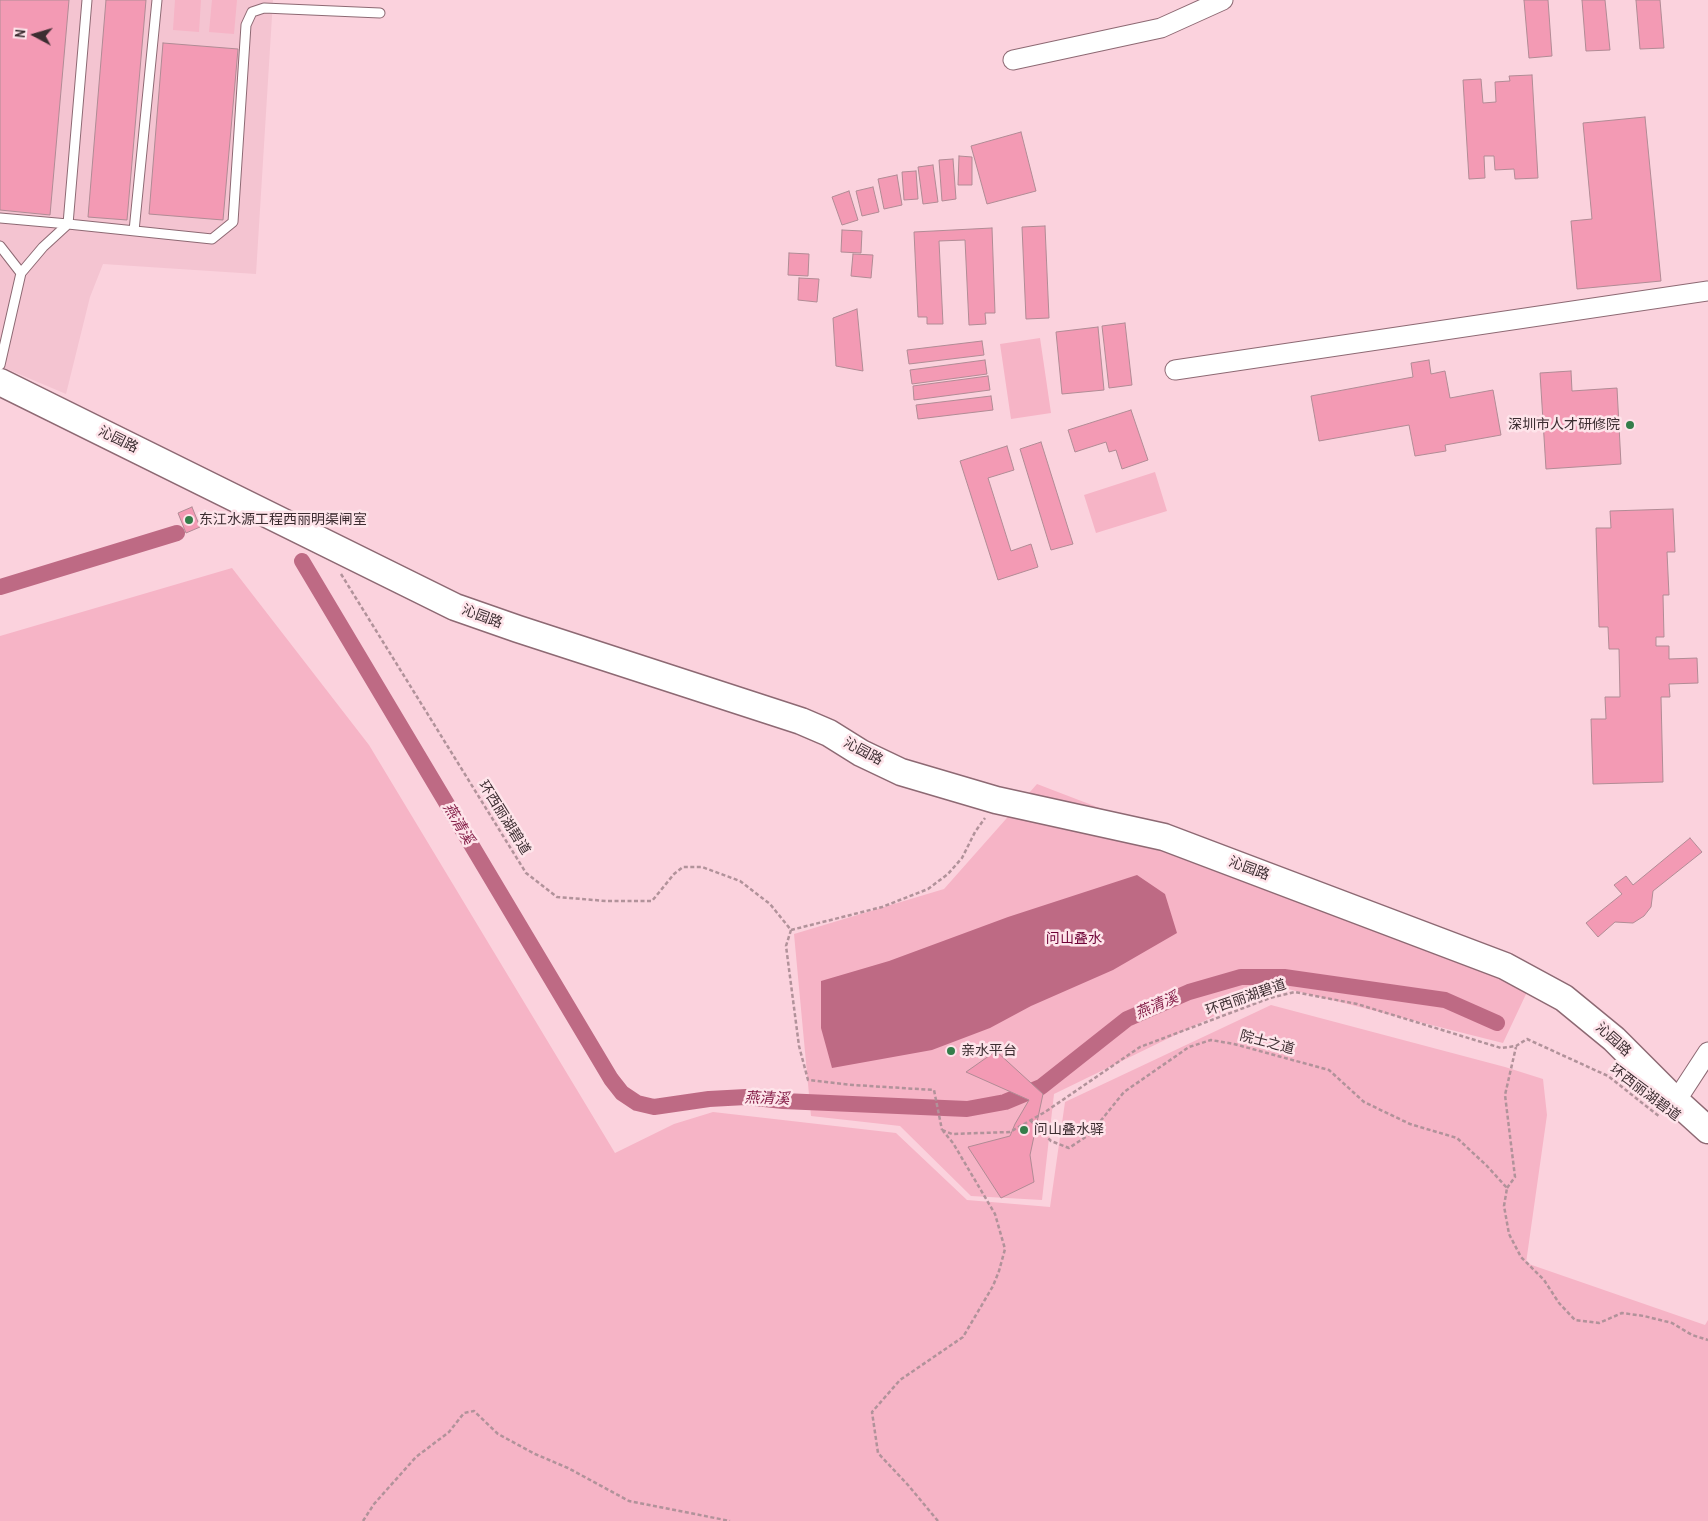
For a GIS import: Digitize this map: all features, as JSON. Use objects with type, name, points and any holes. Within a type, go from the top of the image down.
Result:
[{"type":"street","points":[[1013,60],[1161,28],[1223,0]]},
{"type":"street","points":[[1175,370],[1708,291]]},
{"type":"street","name":"沁园路","points":[[0,382],[455,607],[801,721],[829,733],[862,753],[901,772],[996,800],[1164,837],[1505,966],[1564,998],[1614,1039],[1669,1110],[1708,1130]]},
{"type":"street","points":[[1669,1110],[1708,1052]]},
{"type":"lane","points":[[0,365],[21,273],[43,247],[68,224],[87,0]]},
{"type":"lane","points":[[134,231],[157,0]]},
{"type":"lane","points":[[0,218],[212,239],[233,222],[246,25],[252,12],[264,8],[380,13]]},
{"type":"lane","points":[[0,246],[21,273]]},
{"type":"path","name":"环西丽湖碧道","points":[[340,572],[526,873],[557,897],[606,902],[652,902],[674,874],[683,867],[702,867],[740,881],[770,904],[791,930]]},
{"type":"path","points":[[938,1521],[908,1484],[878,1453],[872,1412],[900,1380],[963,1337],[993,1286],[1005,1249],[995,1214],[953,1142],[942,1130],[934,1090],[808,1080],[799,1046],[786,946],[791,930],[882,907],[928,888],[948,874],[962,858],[975,832],[996,800]]},
{"type":"path","name":"环西丽湖碧道","points":[[942,1130],[952,1134],[1010,1132],[1045,1112],[1140,1047],[1270,998],[1295,992],[1357,1004],[1501,1048],[1516,1046],[1527,1039],[1608,1076],[1669,1110]]},
{"type":"path","name":"院士之道","points":[[1030,1120],[1052,1141],[1069,1148],[1090,1134],[1124,1092],[1189,1046],[1211,1040],[1234,1044],[1329,1070],[1364,1102],[1410,1124],[1458,1138],[1507,1188]]},
{"type":"path","points":[[1516,1046],[1505,1095],[1515,1177],[1507,1188],[1504,1206],[1509,1234],[1521,1258],[1544,1280],[1574,1320],[1599,1323],[1622,1314],[1644,1316],[1672,1323],[1692,1335],[1708,1340]]},
{"type":"path","points":[[363,1521],[374,1504],[416,1457],[449,1432],[464,1414],[474,1411],[498,1434],[535,1454],[568,1468],[628,1501],[730,1521]]},
{"type":"shaded area","points":[[0,0],[273,0],[256,274],[103,264],[90,297],[66,394],[0,366]]},
{"type":"shaded area","points":[[1137,875],[1165,894],[1177,933],[1113,970],[1031,1006],[990,1028],[932,1050],[832,1068],[821,1028],[821,981],[889,961],[1008,917]]},
{"type":"green space","points":[[175,0],[201,0],[199,32],[173,30]]},
{"type":"green space","points":[[212,0],[237,0],[234,34],[209,32]]},
{"type":"green space","points":[[1040,338],[1051,413],[1011,419],[1000,344]]},
{"type":"green space","points":[[1155,472],[1167,511],[1096,533],[1084,495]]},
{"type":"green space","points":[[232,568],[369,745],[615,1153],[674,1124],[713,1112],[896,1133],[967,1200],[1050,1207],[1065,1102],[1271,1005],[1505,1067],[1543,1079],[1547,1115],[1526,1263],[1705,1325],[1708,1320],[1708,1521],[0,1521],[0,636]]},
{"type":"green space","name":"问山叠水","points":[[1037,784],[1535,975],[1503,1043],[1276,986],[1054,1094],[1042,1200],[971,1196],[900,1126],[811,1116],[794,934],[944,889]]},
{"type":"building","points":[[0,0],[69,0],[50,215],[0,210]]},
{"type":"building","points":[[106,0],[146,0],[127,220],[88,217]]},
{"type":"building","points":[[1524,0],[1548,0],[1552,56],[1529,58]]},
{"type":"building","points":[[1582,0],[1605,0],[1610,50],[1586,51]]},
{"type":"building","points":[[1636,0],[1660,0],[1664,48],[1640,49]]},
{"type":"building","points":[[163,43],[238,49],[223,220],[149,214]]},
{"type":"building","points":[[1532,75],[1538,178],[1515,179],[1514,169],[1495,170],[1494,156],[1484,156],[1485,178],[1469,179],[1463,80],[1481,79],[1483,103],[1496,102],[1495,82],[1510,81],[1509,76]]},
{"type":"building","points":[[1645,117],[1661,281],[1577,289],[1571,221],[1592,219],[1583,123]]},
{"type":"building","points":[[1021,132],[1036,191],[987,204],[971,146]]},
{"type":"building","points":[[959,156],[972,157],[972,185],[958,185]]},
{"type":"building","points":[[953,159],[956,199],[942,201],[939,160]]},
{"type":"building","points":[[933,165],[938,202],[923,204],[918,167]]},
{"type":"building","points":[[916,171],[918,199],[904,200],[902,172]]},
{"type":"building","points":[[897,175],[902,205],[884,209],[878,179]]},
{"type":"building","points":[[873,187],[879,212],[862,216],[856,191]]},
{"type":"building","points":[[849,191],[858,220],[842,225],[832,197]]},
{"type":"building","points":[[1045,226],[1049,318],[1026,319],[1022,227]]},
{"type":"building","points":[[992,228],[995,313],[985,313],[986,324],[969,325],[965,240],[939,241],[943,324],[927,324],[927,317],[918,317],[914,232]]},
{"type":"building","points":[[842,230],[862,231],[861,253],[841,252]]},
{"type":"building","points":[[789,253],[809,254],[808,276],[788,275]]},
{"type":"building","points":[[853,254],[873,255],[871,278],[851,276]]},
{"type":"building","points":[[799,278],[819,279],[817,302],[798,300]]},
{"type":"building","points":[[857,309],[863,371],[836,366],[833,318]]},
{"type":"building","points":[[1125,323],[1132,385],[1109,388],[1102,326]]},
{"type":"building","points":[[1098,327],[1104,390],[1062,394],[1056,332]]},
{"type":"building","points":[[982,341],[984,355],[909,364],[907,350]]},
{"type":"building","points":[[985,360],[987,374],[912,384],[910,370]]},
{"type":"building","points":[[1429,360],[1431,374],[1445,371],[1450,398],[1493,390],[1501,435],[1445,445],[1446,451],[1415,456],[1409,425],[1319,441],[1311,396],[1413,377],[1411,363]]},
{"type":"building","points":[[1571,371],[1572,391],[1617,388],[1621,464],[1546,469],[1540,373]]},
{"type":"building","points":[[988,376],[990,390],[914,400],[913,386]]},
{"type":"building","points":[[991,396],[993,410],[918,419],[916,405]]},
{"type":"building","points":[[1131,410],[1148,460],[1122,469],[1116,450],[1109,452],[1106,442],[1075,452],[1068,430]]},
{"type":"building","points":[[1041,442],[1073,544],[1051,550],[1020,449]]},
{"type":"building","points":[[1007,446],[1014,470],[988,478],[1011,551],[1031,544],[1038,567],[998,580],[960,461]]},
{"type":"building","name":"东江水源工程西丽明渠闸室","points":[[192,507],[200,527],[186,533],[178,513]]},
{"type":"building","points":[[1673,509],[1675,552],[1667,552],[1669,595],[1663,595],[1664,637],[1656,637],[1656,646],[1669,646],[1669,659],[1697,658],[1698,683],[1669,684],[1670,697],[1661,697],[1663,782],[1593,784],[1591,719],[1606,719],[1605,697],[1620,697],[1619,649],[1609,649],[1608,627],[1599,627],[1596,528],[1611,528],[1610,511]]},
{"type":"building","points":[[1690,838],[1702,852],[1653,891],[1651,907],[1644,916],[1633,923],[1615,922],[1598,937],[1586,923],[1622,894],[1614,885],[1626,876],[1633,885]]},
{"type":"building","name":"问山叠水驿","points":[[996,1051],[1043,1094],[1030,1155],[1034,1182],[1001,1198],[968,1147],[1010,1136],[1029,1100],[966,1072]]},
{"type":"waterway","points":[[0,587],[177,533]]},
{"type":"waterway","name":"燕清溪","points":[[302,561],[611,1079],[622,1093],[637,1103],[654,1107],[709,1099],[746,1097],[783,1101],[967,1109],[1005,1102],[1041,1087],[1127,1019],[1189,992],[1241,977],[1284,977],[1445,1000],[1497,1023]]},
{"type":"place","name":"深圳市人才研修院","points":[[1630,425]]},
{"type":"place","name":"东江水源工程西丽明渠闸室","points":[[189,520]]},
{"type":"place","name":"亲水平台","points":[[951,1051]]},
{"type":"place","name":"问山叠水驿","points":[[1024,1130]]}]
